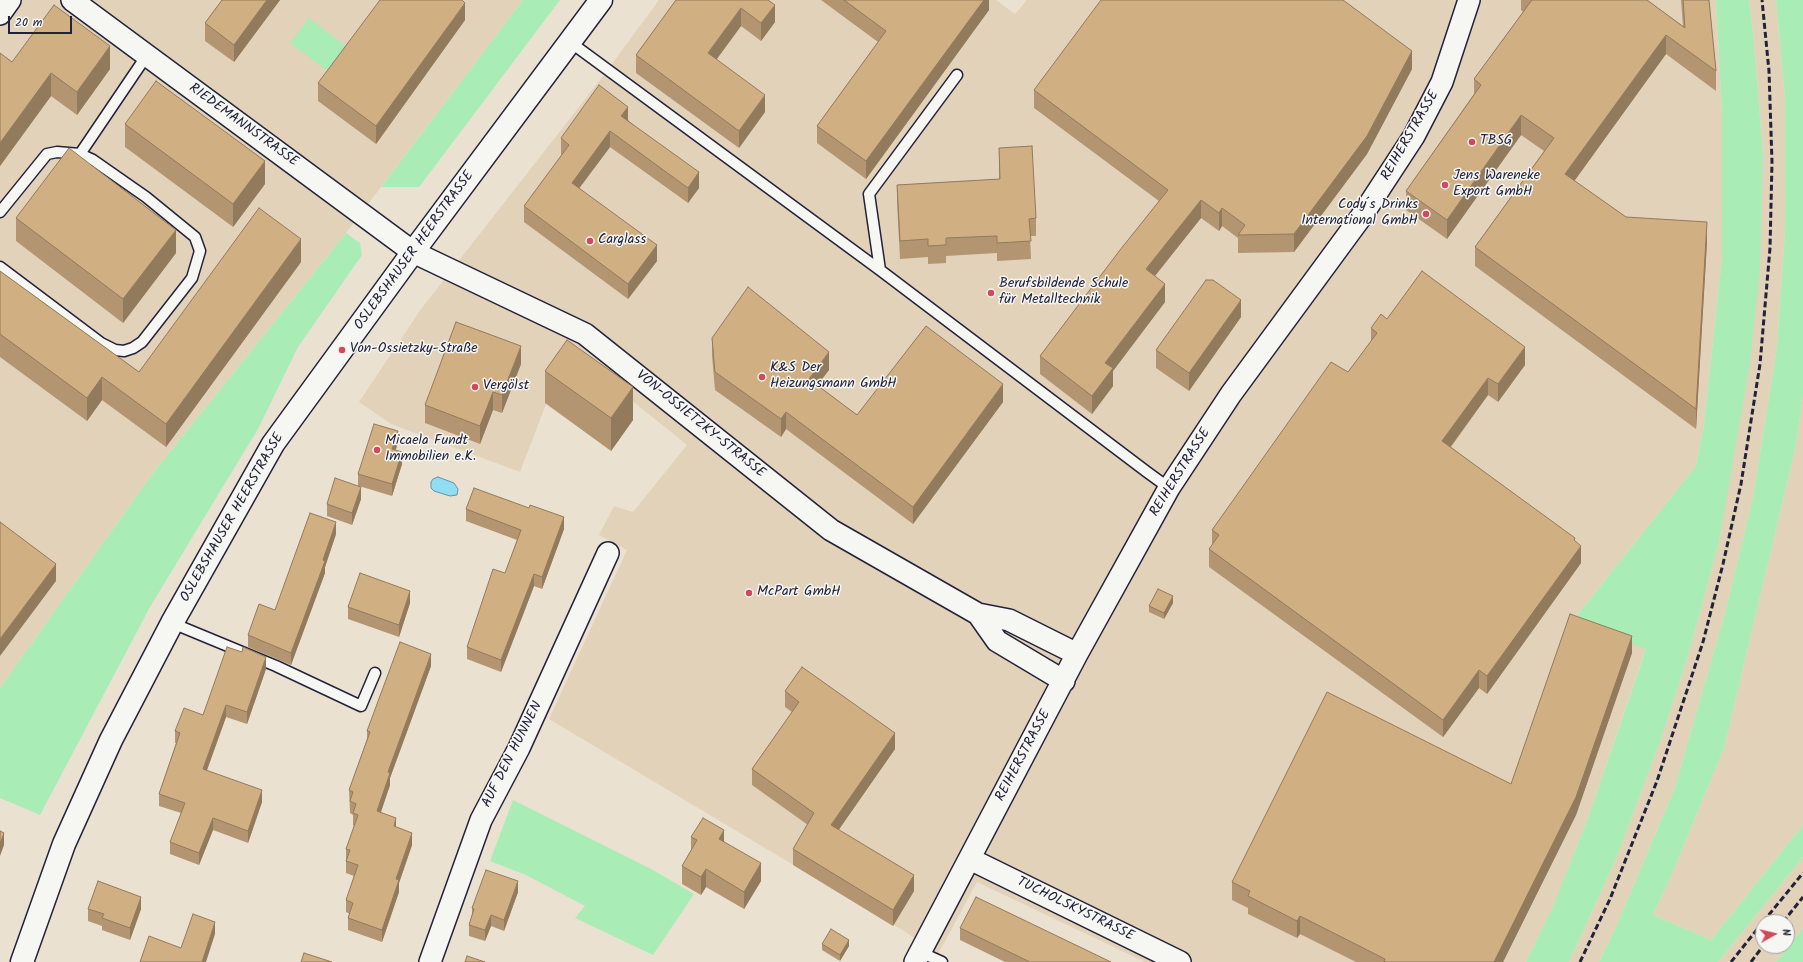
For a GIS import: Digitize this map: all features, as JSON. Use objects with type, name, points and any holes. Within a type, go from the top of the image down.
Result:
[{"type":"main road","name":"OSLEBSHAUSER HEERSTRASSE","points":[[22,962],[71,830],[111,740],[172,624],[273,444],[413,252],[601,0]]},
{"type":"street","points":[[0,14],[10,0]]},
{"type":"street","name":"RIEDEMANNSTRASSE","points":[[72,0],[413,252]]},
{"type":"street","name":"REIHERSTRASSE","points":[[918,957],[1078,654],[1169,488],[1231,394],[1361,217],[1414,136],[1442,82],[1469,0]]},
{"type":"street","name":"VON-OSSIETZKY-STRASSE","points":[[413,252],[586,334],[831,530],[978,614],[1009,620],[1078,654]]},
{"type":"street","name":"AUF DEN HUNNEN","points":[[430,962],[481,820],[519,748],[608,553]]},
{"type":"street","name":"VON-OSSIETZKY-STRASSE","points":[[978,614],[997,641],[1064,681]]},
{"type":"street","name":"TUCHOLSKYSTRASSE","points":[[970,859],[1180,962]]},
{"type":"lane","points":[[570,42],[880,270],[1140,468],[1169,488]]},
{"type":"lane","points":[[80,154],[147,55]]},
{"type":"lane","points":[[880,270],[869,194],[957,75]]},
{"type":"lane","points":[[0,212],[47,154],[57,152],[80,154],[93,160],[146,197],[194,237],[200,251],[192,278],[142,342],[133,348],[119,351],[101,343],[0,267]]},
{"type":"lane","points":[[172,624],[276,666],[361,706],[375,673]]},
{"type":"lane","points":[[918,957],[942,962]]},
{"type":"shaded area","points":[[0,0],[523,0],[346,233],[153,473],[0,688]]},
{"type":"shaded area","points":[[659,0],[996,0],[1015,14],[1027,0],[1716,0],[1722,114],[1722,257],[1704,425],[1696,466],[1571,623],[1646,648],[1588,818],[1552,910],[1526,962],[1145,962],[977,882],[938,954],[904,931],[549,719],[627,550],[599,535],[614,506],[633,512],[687,445],[605,379],[565,355],[520,472],[391,424],[359,402],[421,309],[600,80]]},
{"type":"shaded area","points":[[1749,0],[1776,0],[1785,97],[1785,231],[1777,347],[1753,497],[1725,613],[1674,790],[1616,927],[1599,962],[1569,962],[1616,859],[1661,739],[1688,656],[1719,542],[1763,154]]},
{"type":"shaded area","points":[[1803,395],[1803,825],[1711,940],[1653,915],[1671,876],[1724,748],[1796,445]]},
{"type":"shaded area","points":[[1803,857],[1803,928],[1795,938],[1795,914],[1757,914]]},
{"type":"shaded area","points":[[1755,916],[1755,954],[1782,954],[1776,962],[1718,962]]},
{"type":"green space","points":[[523,0],[560,0],[419,187],[381,187]]},
{"type":"green space","points":[[1716,0],[1749,0],[1763,154],[1760,270],[1750,364],[1719,542],[1688,656],[1661,739],[1616,859],[1569,962],[1526,962],[1552,909],[1588,818],[1646,649],[1571,623],[1696,466],[1704,425],[1722,257],[1722,114]]},
{"type":"green space","points":[[1776,0],[1803,0],[1803,395],[1796,445],[1724,748],[1671,876],[1653,915],[1711,940],[1803,825],[1803,857],[1757,914],[1755,914],[1755,916],[1718,962],[1599,962],[1616,927],[1674,790],[1725,613],[1753,497],[1777,347],[1785,231],[1785,97]]},
{"type":"green space","points":[[309,18],[347,47],[329,72],[290,43]]},
{"type":"green space","points":[[346,233],[360,243],[362,255],[298,347],[258,429],[150,607],[40,815],[0,798],[0,688],[153,473]]},
{"type":"green space","points":[[513,800],[653,870],[694,894],[653,955],[575,918],[585,906],[526,875],[490,861]]},
{"type":"green space","points":[[1803,928],[1803,962],[1776,962],[1782,954],[1795,954],[1795,938]]},
{"type":"water","points":[[438,477],[454,483],[458,489],[457,495],[450,496],[434,491],[431,488],[431,482],[433,479]]},
{"type":"building","points":[[222,0],[267,0],[234,45],[205,23]]},
{"type":"building","points":[[380,0],[462,0],[465,3],[376,126],[318,83]]},
{"type":"building","points":[[676,0],[768,0],[775,5],[761,23],[741,8],[708,53],[765,95],[739,131],[636,55]]},
{"type":"building","points":[[844,0],[984,0],[866,161],[817,126],[886,31]]},
{"type":"building","points":[[1101,0],[1343,0],[1412,51],[1367,136],[1294,234],[1238,235],[1245,225],[1222,208],[1219,213],[1201,200],[1146,269],[1165,284],[1105,363],[1113,368],[1092,396],[1040,356],[1120,250],[1168,190],[1034,90]]},
{"type":"building","points":[[1532,0],[1647,0],[1685,28],[1683,0],[1709,0],[1716,71],[1666,35],[1565,174],[1626,217],[1707,222],[1696,409],[1475,247],[1554,138],[1521,115],[1447,220],[1406,191],[1481,85],[1474,79]]},
{"type":"building","points":[[54,5],[110,46],[77,92],[51,73],[0,143],[0,53],[12,62]]},
{"type":"building","points":[[156,81],[265,161],[233,204],[125,124]]},
{"type":"building","points":[[599,85],[628,107],[621,116],[699,172],[688,188],[610,131],[572,183],[657,245],[628,284],[524,206],[569,145],[561,138]]},
{"type":"building","points":[[1032,146],[1036,218],[1029,219],[1031,241],[997,243],[997,236],[946,238],[946,245],[928,246],[928,239],[900,241],[897,185],[1000,179],[999,148]]},
{"type":"building","points":[[69,148],[176,230],[123,299],[16,218]]},
{"type":"building","points":[[259,208],[301,239],[166,424],[102,377],[87,398],[0,334],[0,271],[139,372]]},
{"type":"building","points":[[1422,271],[1525,347],[1498,384],[1488,378],[1442,441],[1575,538],[1574,540],[1581,546],[1487,676],[1479,670],[1443,720],[1209,549],[1219,535],[1212,530],[1331,362],[1348,372],[1377,333],[1371,328],[1381,314],[1387,319]]},
{"type":"building","points":[[1206,280],[1213,280],[1241,300],[1189,373],[1156,350]]},
{"type":"building","points":[[748,287],[829,352],[809,379],[857,415],[926,326],[1003,384],[913,507],[786,412],[781,419],[715,372],[712,338]]},
{"type":"building","name":"Vergölst","points":[[456,322],[521,346],[502,395],[493,392],[480,426],[425,405]]},
{"type":"building","points":[[567,340],[633,387],[611,418],[545,371]]},
{"type":"building","points":[[374,424],[398,431],[392,449],[402,452],[392,484],[358,474]]},
{"type":"building","points":[[335,478],[361,487],[352,513],[327,504]]},
{"type":"building","points":[[474,488],[529,508],[530,505],[564,517],[542,577],[534,574],[501,660],[467,647],[493,569],[505,573],[521,530],[466,509]]},
{"type":"building","points":[[310,513],[336,522],[323,560],[325,561],[291,653],[248,635],[259,604],[275,610]]},
{"type":"building","points":[[0,522],[56,564],[0,639]]},
{"type":"building","points":[[360,573],[410,591],[399,625],[348,607]]},
{"type":"building","points":[[1158,589],[1173,596],[1164,613],[1149,606]]},
{"type":"building","points":[[1570,614],[1632,636],[1576,797],[1494,962],[1384,962],[1385,959],[1300,916],[1297,921],[1248,896],[1250,891],[1232,882],[1327,692],[1511,784]]},
{"type":"building","points":[[400,642],[431,654],[388,772],[390,773],[377,811],[396,818],[394,826],[412,833],[396,879],[399,880],[382,930],[348,918],[353,903],[346,900],[358,865],[346,861],[350,850],[346,849],[358,815],[353,813],[356,804],[350,801],[353,792],[349,790],[370,732],[367,731]]},
{"type":"building","points":[[227,647],[242,652],[243,647],[266,657],[247,712],[226,705],[203,769],[262,790],[248,831],[213,818],[199,853],[170,842],[185,803],[159,794],[180,733],[175,731],[184,708],[203,715]]},
{"type":"building","points":[[802,667],[895,733],[831,825],[914,875],[893,910],[793,849],[814,813],[752,769],[799,702],[785,691]]},
{"type":"building","points":[[703,818],[724,830],[719,839],[761,863],[744,892],[706,869],[701,877],[682,866],[697,840],[691,837]]},
{"type":"building","points":[[0,831],[4,833],[0,844]]},
{"type":"building","points":[[486,870],[518,881],[504,920],[491,915],[485,930],[469,925],[474,909],[472,908]]},
{"type":"building","points":[[98,881],[141,897],[130,928],[102,918],[104,914],[88,909]]},
{"type":"building","points":[[976,897],[1111,962],[1030,962],[960,928]]},
{"type":"building","points":[[193,914],[215,922],[202,962],[140,962],[149,936],[181,948]]},
{"type":"building","points":[[831,929],[849,940],[840,955],[822,944]]},
{"type":"building","points":[[304,953],[332,962],[301,962]]},
{"type":"building","points":[[467,956],[485,962],[465,962]]},
{"type":"railway","points":[[1580,962],[1610,899],[1657,781],[1703,642],[1723,564],[1741,484],[1760,364],[1770,248],[1772,162],[1769,71],[1762,0]]},
{"type":"railway","points":[[1770,914],[1803,873]]},
{"type":"railway","points":[[1789,914],[1803,897]]},
{"type":"railway","points":[[1731,962],[1755,932]]},
{"type":"railway","points":[[1751,962],[1757,954]]},
{"type":"place","name":"TBSG","points":[[1472,142]]},
{"type":"place","name":"Jens Wareneke Export GmbH","points":[[1445,185]]},
{"type":"place","name":"Cody´s Drinks International GmbH","points":[[1426,214]]},
{"type":"place","name":"Carglass","points":[[590,241]]},
{"type":"place","name":"Berufsbildende Schule für Metalltechnik","points":[[991,293]]},
{"type":"place","name":"Von-Ossietzky-Straße","points":[[342,350]]},
{"type":"place","name":"K&S Der Heizungsmann GmbH","points":[[762,377]]},
{"type":"place","name":"Vergölst","points":[[475,387]]},
{"type":"place","name":"Micaela Fundt Immobilien e.K.","points":[[377,450]]},
{"type":"place","name":"McPart GmbH","points":[[749,593]]}]
